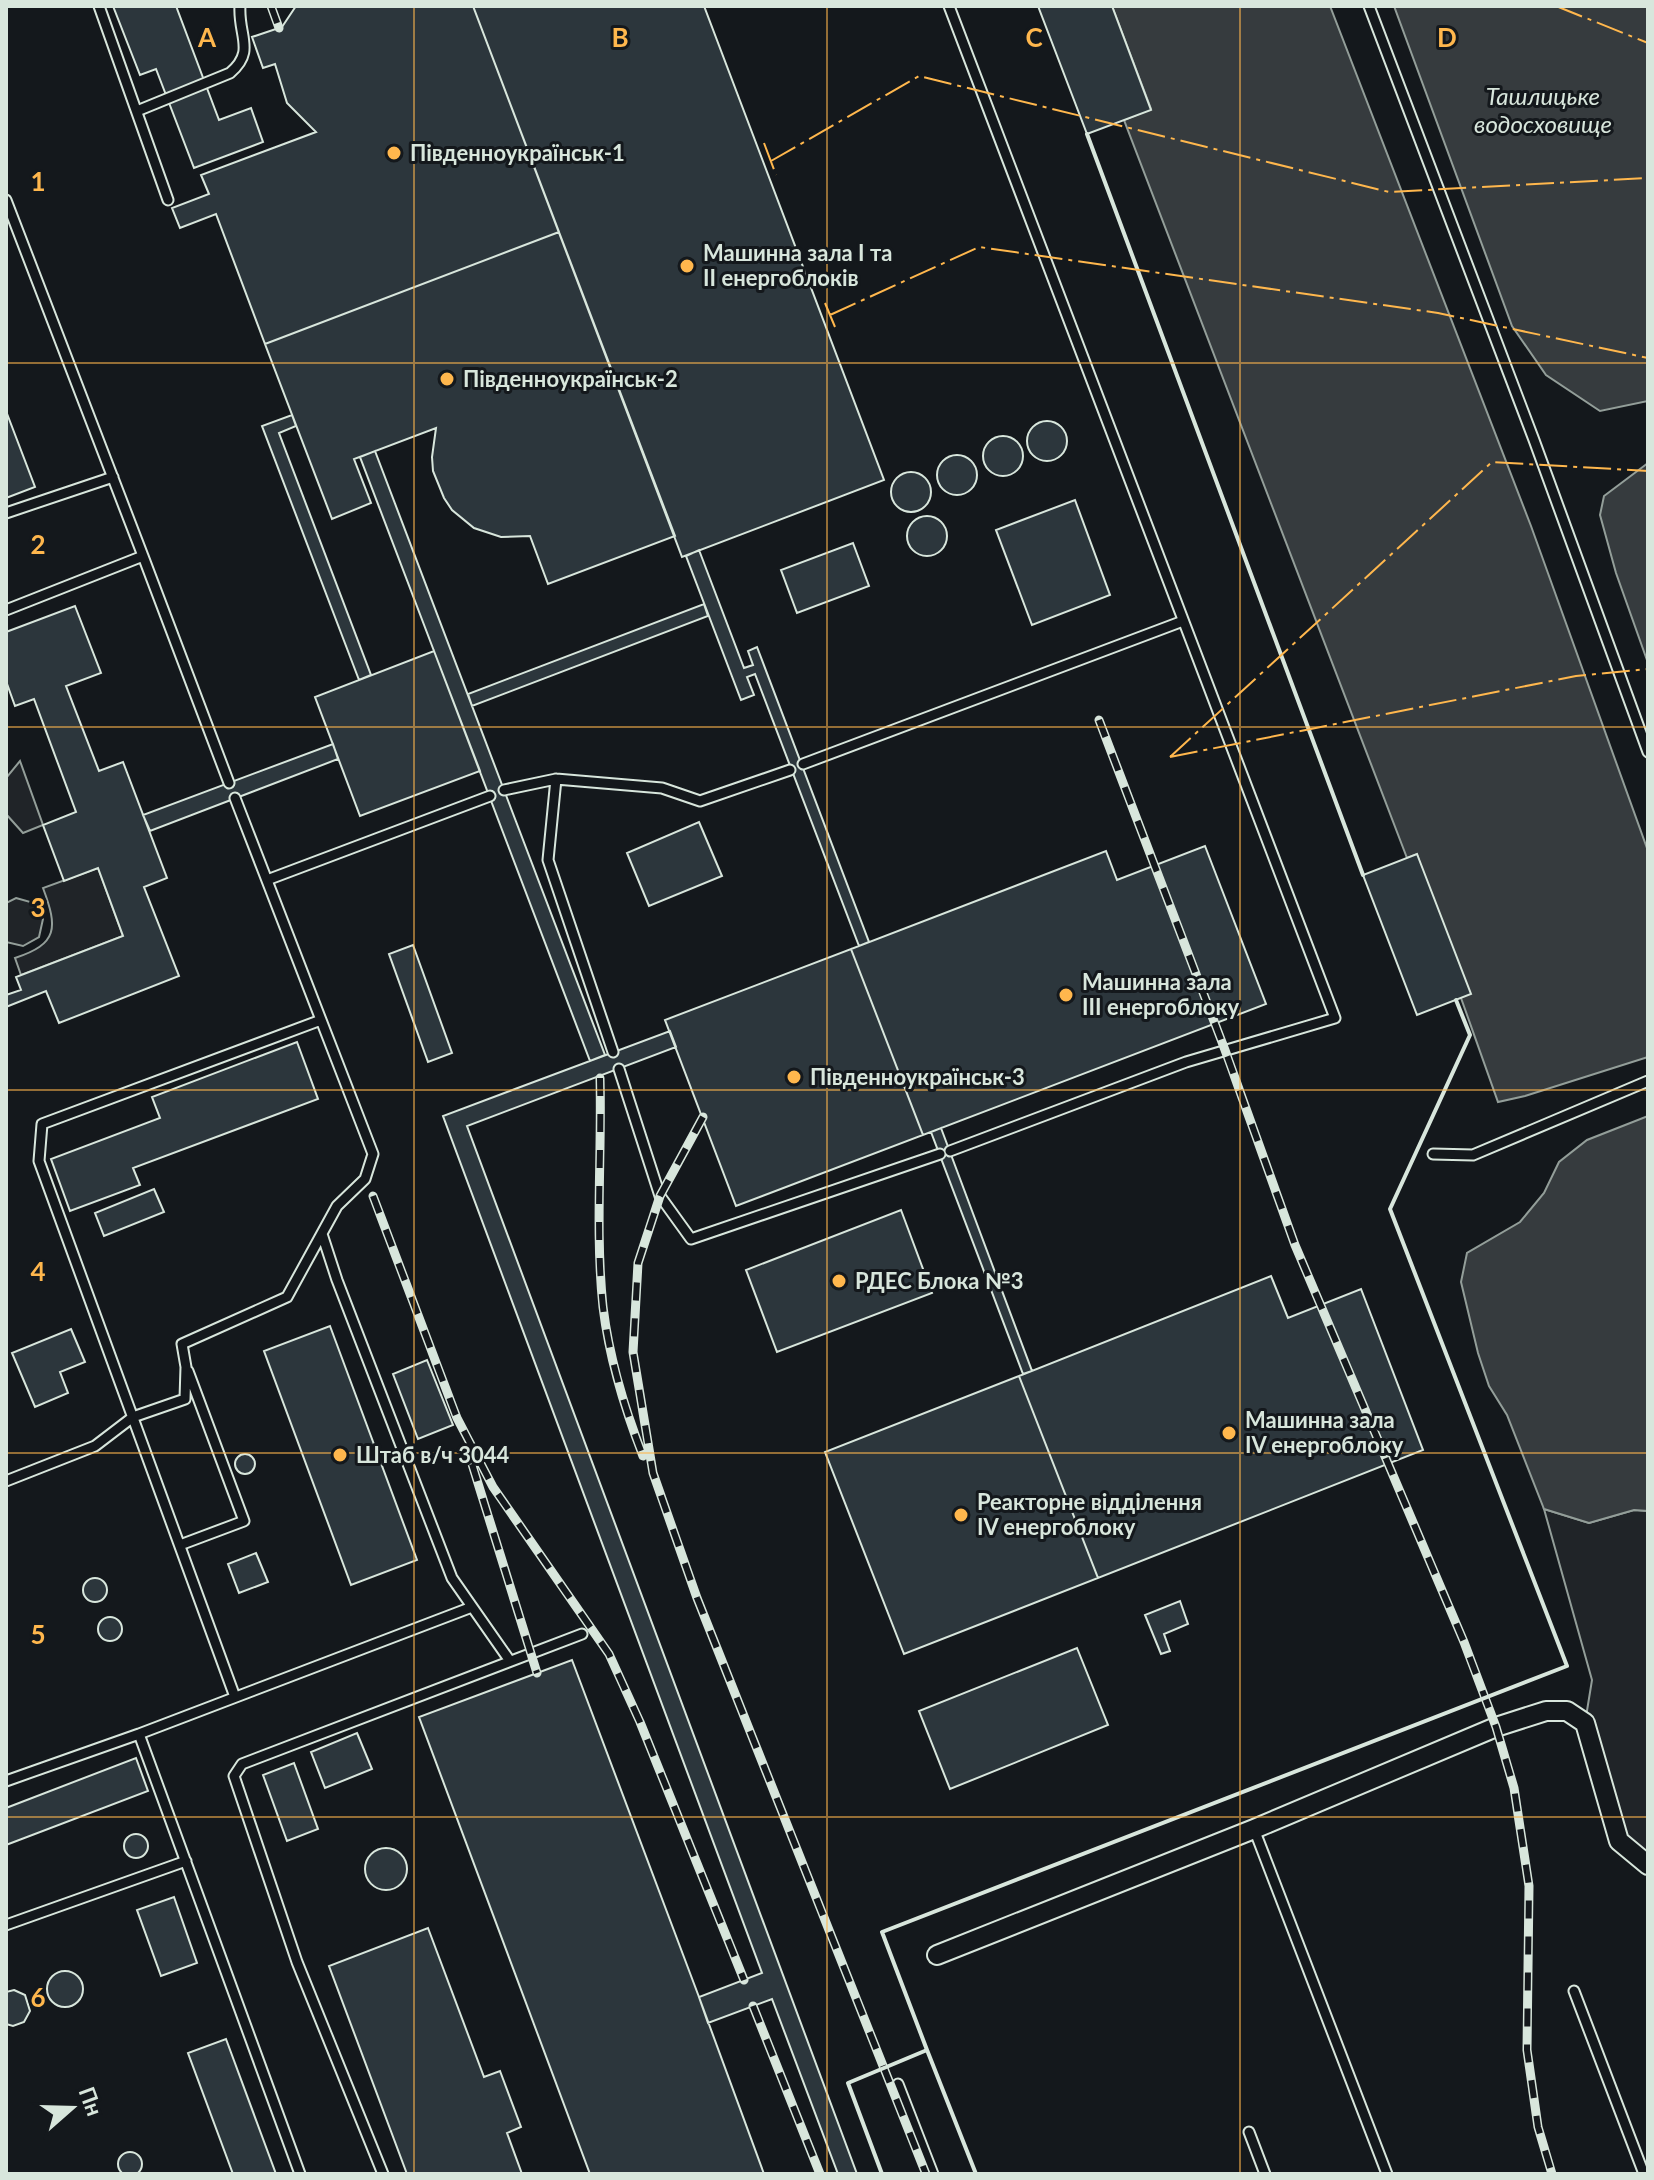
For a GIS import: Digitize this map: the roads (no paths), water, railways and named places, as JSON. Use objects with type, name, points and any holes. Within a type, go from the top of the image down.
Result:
[{"type":"street","points":[[937,1955],[1254,1829],[1496,1727],[1546,1711],[1567,1711],[1585,1723],[1619,1841],[1648,1865]]},
{"type":"lane","points":[[99,6],[168,200]]},
{"type":"lane","points":[[137,111],[230,73],[242,63],[245,52],[239,23],[240,6]]},
{"type":"lane","points":[[619,1069],[660,1196],[691,1239],[945,1153],[1186,1062],[1335,1018],[949,6]]},
{"type":"lane","points":[[1369,6],[1534,440],[1648,752]]},
{"type":"lane","points":[[6,200],[229,783]]},
{"type":"lane","points":[[6,513],[113,477]]},
{"type":"lane","points":[[6,610],[143,556]]},
{"type":"lane","points":[[803,764],[1183,621]]},
{"type":"lane","points":[[504,790],[556,779],[662,788],[700,801],[790,770]]},
{"type":"lane","points":[[556,779],[548,860],[613,1052]]},
{"type":"lane","points":[[267,880],[490,796]]},
{"type":"lane","points":[[180,1545],[244,1521],[186,1367],[182,1344],[287,1297],[337,1206],[365,1179],[373,1154],[235,798]]},
{"type":"lane","points":[[235,1697],[39,1161],[42,1124],[321,1020]]},
{"type":"lane","points":[[1433,1154],[1473,1155],[1648,1081]]},
{"type":"lane","points":[[322,1234],[452,1578],[510,1661]]},
{"type":"lane","points":[[6,1481],[95,1446],[133,1417],[185,1399],[186,1367]]},
{"type":"lane","points":[[6,1781],[139,1734],[472,1607]]},
{"type":"lane","points":[[383,2174],[297,1962],[234,1776],[242,1764],[582,1634]]},
{"type":"lane","points":[[139,1734],[300,2174]]},
{"type":"lane","points":[[1254,1829],[1387,2174]]},
{"type":"lane","points":[[6,1925],[186,1861]]},
{"type":"lane","points":[[1574,1991],[1644,2174]]},
{"type":"lane","points":[[898,2084],[933,2174]]},
{"type":"lane","points":[[1249,2132],[1265,2174]]},
{"type":"water","points":[[1112,6],[1330,6],[1531,526],[1648,851],[1648,1057],[1498,1102],[1461,998],[1417,854],[1407,858],[1124,120],[1151,109]]},
{"type":"water","name":"Ташлицьке водосховище","points":[[1394,6],[1648,6],[1648,401],[1600,411],[1546,375],[1512,326]]},
{"type":"water","points":[[1648,463],[1648,663],[1616,573],[1600,515],[1604,496]]},
{"type":"water","points":[[1648,1116],[1648,1511],[1634,1510],[1589,1523],[1544,1509],[1507,1415],[1489,1386],[1461,1282],[1467,1253],[1520,1222],[1544,1193],[1559,1162],[1587,1140]]},
{"type":"railway","points":[[271,6],[279,28]]},
{"type":"railway","points":[[1099,720],[1225,1050],[1295,1245],[1464,1642],[1496,1727],[1514,1788],[1529,1886],[1527,2050],[1538,2127],[1552,2174]]},
{"type":"railway","points":[[600,1078],[599,1250],[603,1307],[618,1383],[643,1456]]},
{"type":"railway","points":[[703,1117],[660,1196],[638,1263],[633,1352],[653,1473],[697,1598],[926,2174]]},
{"type":"railway","points":[[373,1196],[457,1418],[493,1487],[609,1654],[640,1722],[744,1980]]},
{"type":"railway","points":[[472,1464],[537,1673]]},
{"type":"railway","points":[[753,2006],[820,2174]]},
{"type":"place","name":"Південноукраїнськ-1","points":[[394,153]]},
{"type":"place","name":"Машинна зала I та II енергоблоків","points":[[687,266]]},
{"type":"place","name":"Південноукраїнськ-2","points":[[447,379]]},
{"type":"place","name":"Машинна зала III енергоблоку","points":[[1066,995]]},
{"type":"place","name":"Південноукраїнськ-3","points":[[794,1077]]},
{"type":"place","name":"РДЕС Блока №3","points":[[839,1281]]},
{"type":"place","name":"Машинна зала IV енергоблоку","points":[[1229,1433]]},
{"type":"place","name":"Штаб в/ч 3044","points":[[340,1455]]},
{"type":"place","name":"Реакторне відділення IV енергоблоку","points":[[961,1515]]}]
